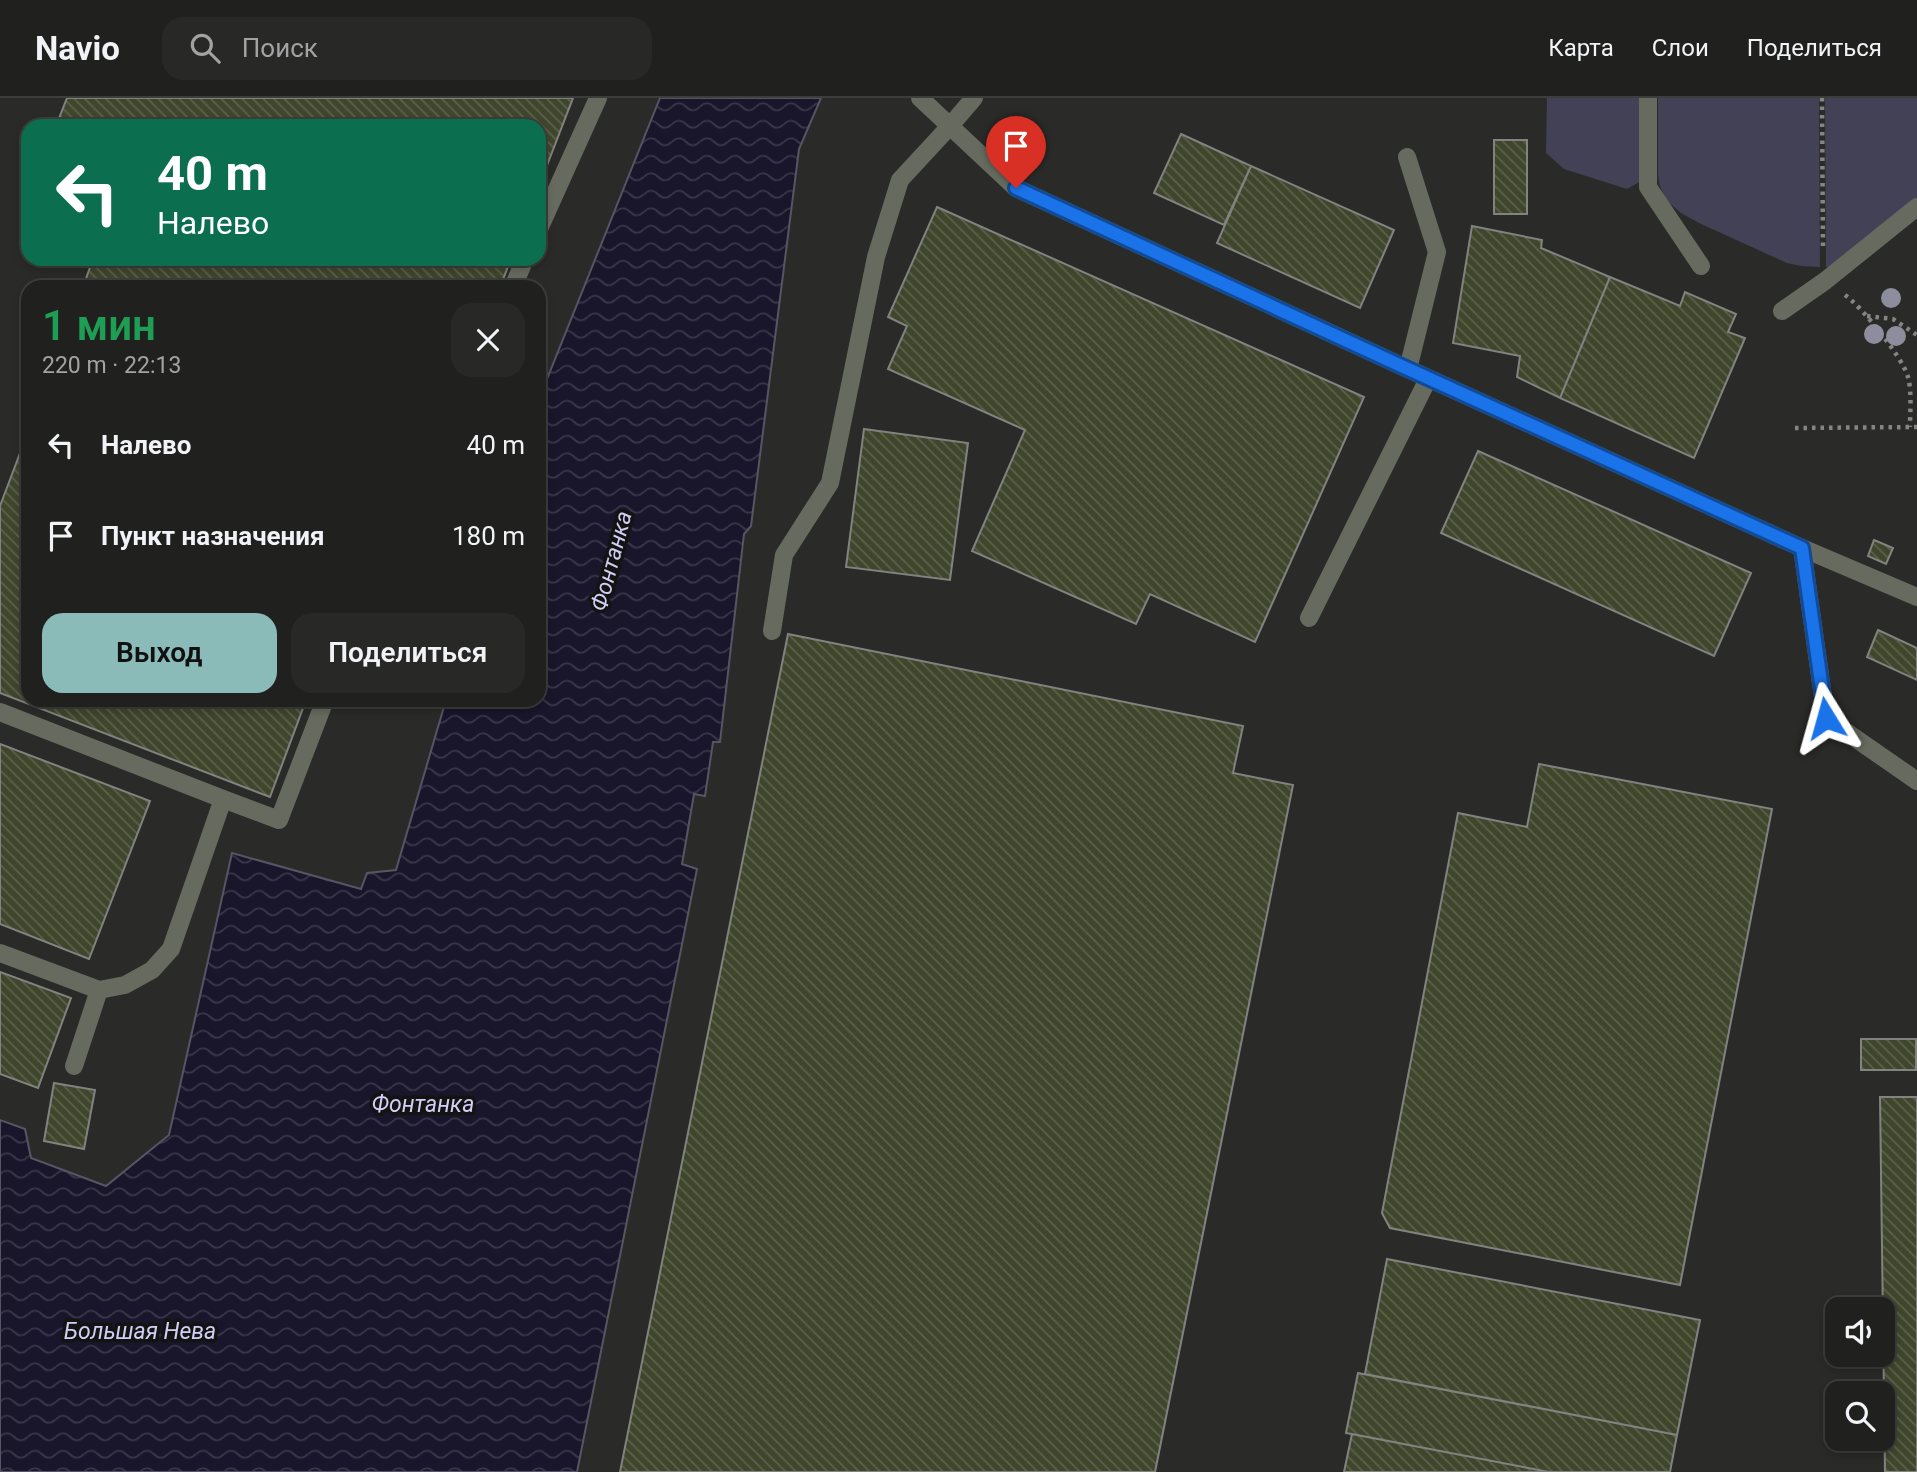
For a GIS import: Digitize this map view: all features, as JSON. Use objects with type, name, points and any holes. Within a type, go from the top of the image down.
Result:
[{"type":"street","points":[[546,213],[598,98]]},
{"type":"street","points":[[920,98],[1016,188],[1428,379],[1917,597]]},
{"type":"street","points":[[772,631],[784,555],[830,484],[876,257],[900,180],[974,98]]},
{"type":"street","points":[[1648,98],[1648,187],[1701,266]]},
{"type":"street","points":[[1407,157],[1437,252],[1408,369]]},
{"type":"street","points":[[1782,312],[1917,207]]},
{"type":"street","points":[[1308,618],[1428,379]]},
{"type":"street","points":[[1802,548],[1826,718],[1917,782]]},
{"type":"street","points":[[0,712],[279,820],[322,707]]},
{"type":"street","points":[[0,953],[99,990],[125,985],[152,970],[170,949],[223,799]]},
{"type":"street","points":[[74,1066],[99,990]]},
{"type":"path","points":[[1822,98],[1825,281],[1856,303],[1903,365],[1909,379],[1910,427]]},
{"type":"path","points":[[1866,316],[1893,318],[1917,335]]},
{"type":"path","points":[[1795,428],[1917,427]]},
{"type":"shaded area","points":[[1547,98],[1641,98],[1641,181],[1627,189],[1564,169],[1546,153]]},
{"type":"shaded area","points":[[1658,98],[1819,98],[1820,267],[1787,263],[1699,223],[1666,200],[1658,176]]},
{"type":"shaded area","points":[[1825,98],[1917,98],[1917,198],[1834,266],[1826,267]]},
{"type":"water","name":"Фонтанка","points":[[660,98],[821,98],[799,149],[751,526],[744,534],[720,742],[713,742],[705,796],[694,794],[682,864],[697,869],[577,1472],[0,1472],[0,1120],[25,1129],[31,1158],[106,1186],[169,1135],[232,853],[361,889],[367,873],[396,870],[444,707],[546,707],[546,382]]},
{"type":"building","points":[[67,98],[573,98],[546,168],[546,119],[59,119]]},
{"type":"building","points":[[1181,134],[1251,166],[1224,225],[1154,193]]},
{"type":"building","points":[[1494,140],[1527,140],[1527,214],[1494,214]]},
{"type":"building","points":[[1251,166],[1394,230],[1360,308],[1217,243]]},
{"type":"building","points":[[937,207],[1364,397],[1255,642],[1150,594],[1136,624],[972,551],[1025,430],[888,369],[907,326],[888,317]]},
{"type":"building","points":[[1472,226],[1542,240],[1541,248],[1610,277],[1560,398],[1517,377],[1520,356],[1453,343]]},
{"type":"building","points":[[90,266],[508,266],[503,280],[86,280]]},
{"type":"building","points":[[1610,277],[1680,306],[1685,292],[1736,314],[1728,332],[1745,338],[1694,458],[1560,398]]},
{"type":"building","points":[[864,429],[968,443],[950,580],[846,567]]},
{"type":"building","points":[[21,450],[21,701],[0,693],[0,506]]},
{"type":"building","points":[[1478,451],[1751,573],[1714,656],[1441,533]]},
{"type":"building","points":[[1874,540],[1893,548],[1886,564],[1868,556]]},
{"type":"building","points":[[1878,630],[1917,648],[1917,680],[1867,657]]},
{"type":"building","points":[[788,634],[1243,726],[1233,773],[1293,785],[1155,1472],[620,1472]]},
{"type":"building","points":[[36,707],[303,707],[270,797]]},
{"type":"building","points":[[0,744],[150,801],[89,959],[0,924]]},
{"type":"building","points":[[1539,764],[1772,809],[1680,1285],[1390,1228],[1382,1213],[1458,813],[1527,827]]},
{"type":"building","points":[[0,972],[71,998],[38,1088],[0,1074]]},
{"type":"building","points":[[1861,1039],[1916,1039],[1916,1070],[1861,1070]]},
{"type":"building","points":[[54,1083],[95,1090],[84,1149],[44,1141]]},
{"type":"building","points":[[1880,1097],[1917,1097],[1917,1472],[1885,1472],[1885,1451],[1895,1451],[1895,1381],[1884,1381],[1884,1367],[1895,1367],[1895,1297],[1883,1297]]},
{"type":"building","points":[[1387,1259],[1700,1320],[1677,1435],[1365,1374]]},
{"type":"building","points":[[1358,1373],[1677,1435],[1670,1472],[1549,1472],[1346,1433]]},
{"type":"building","points":[[1352,1434],[1549,1472],[1344,1472]]},
{"type":"route","points":[[1016,188],[1802,548],[1826,718]]},
{"type":"water label","name":"Большая Нева","points":[[140,1331]]}]
